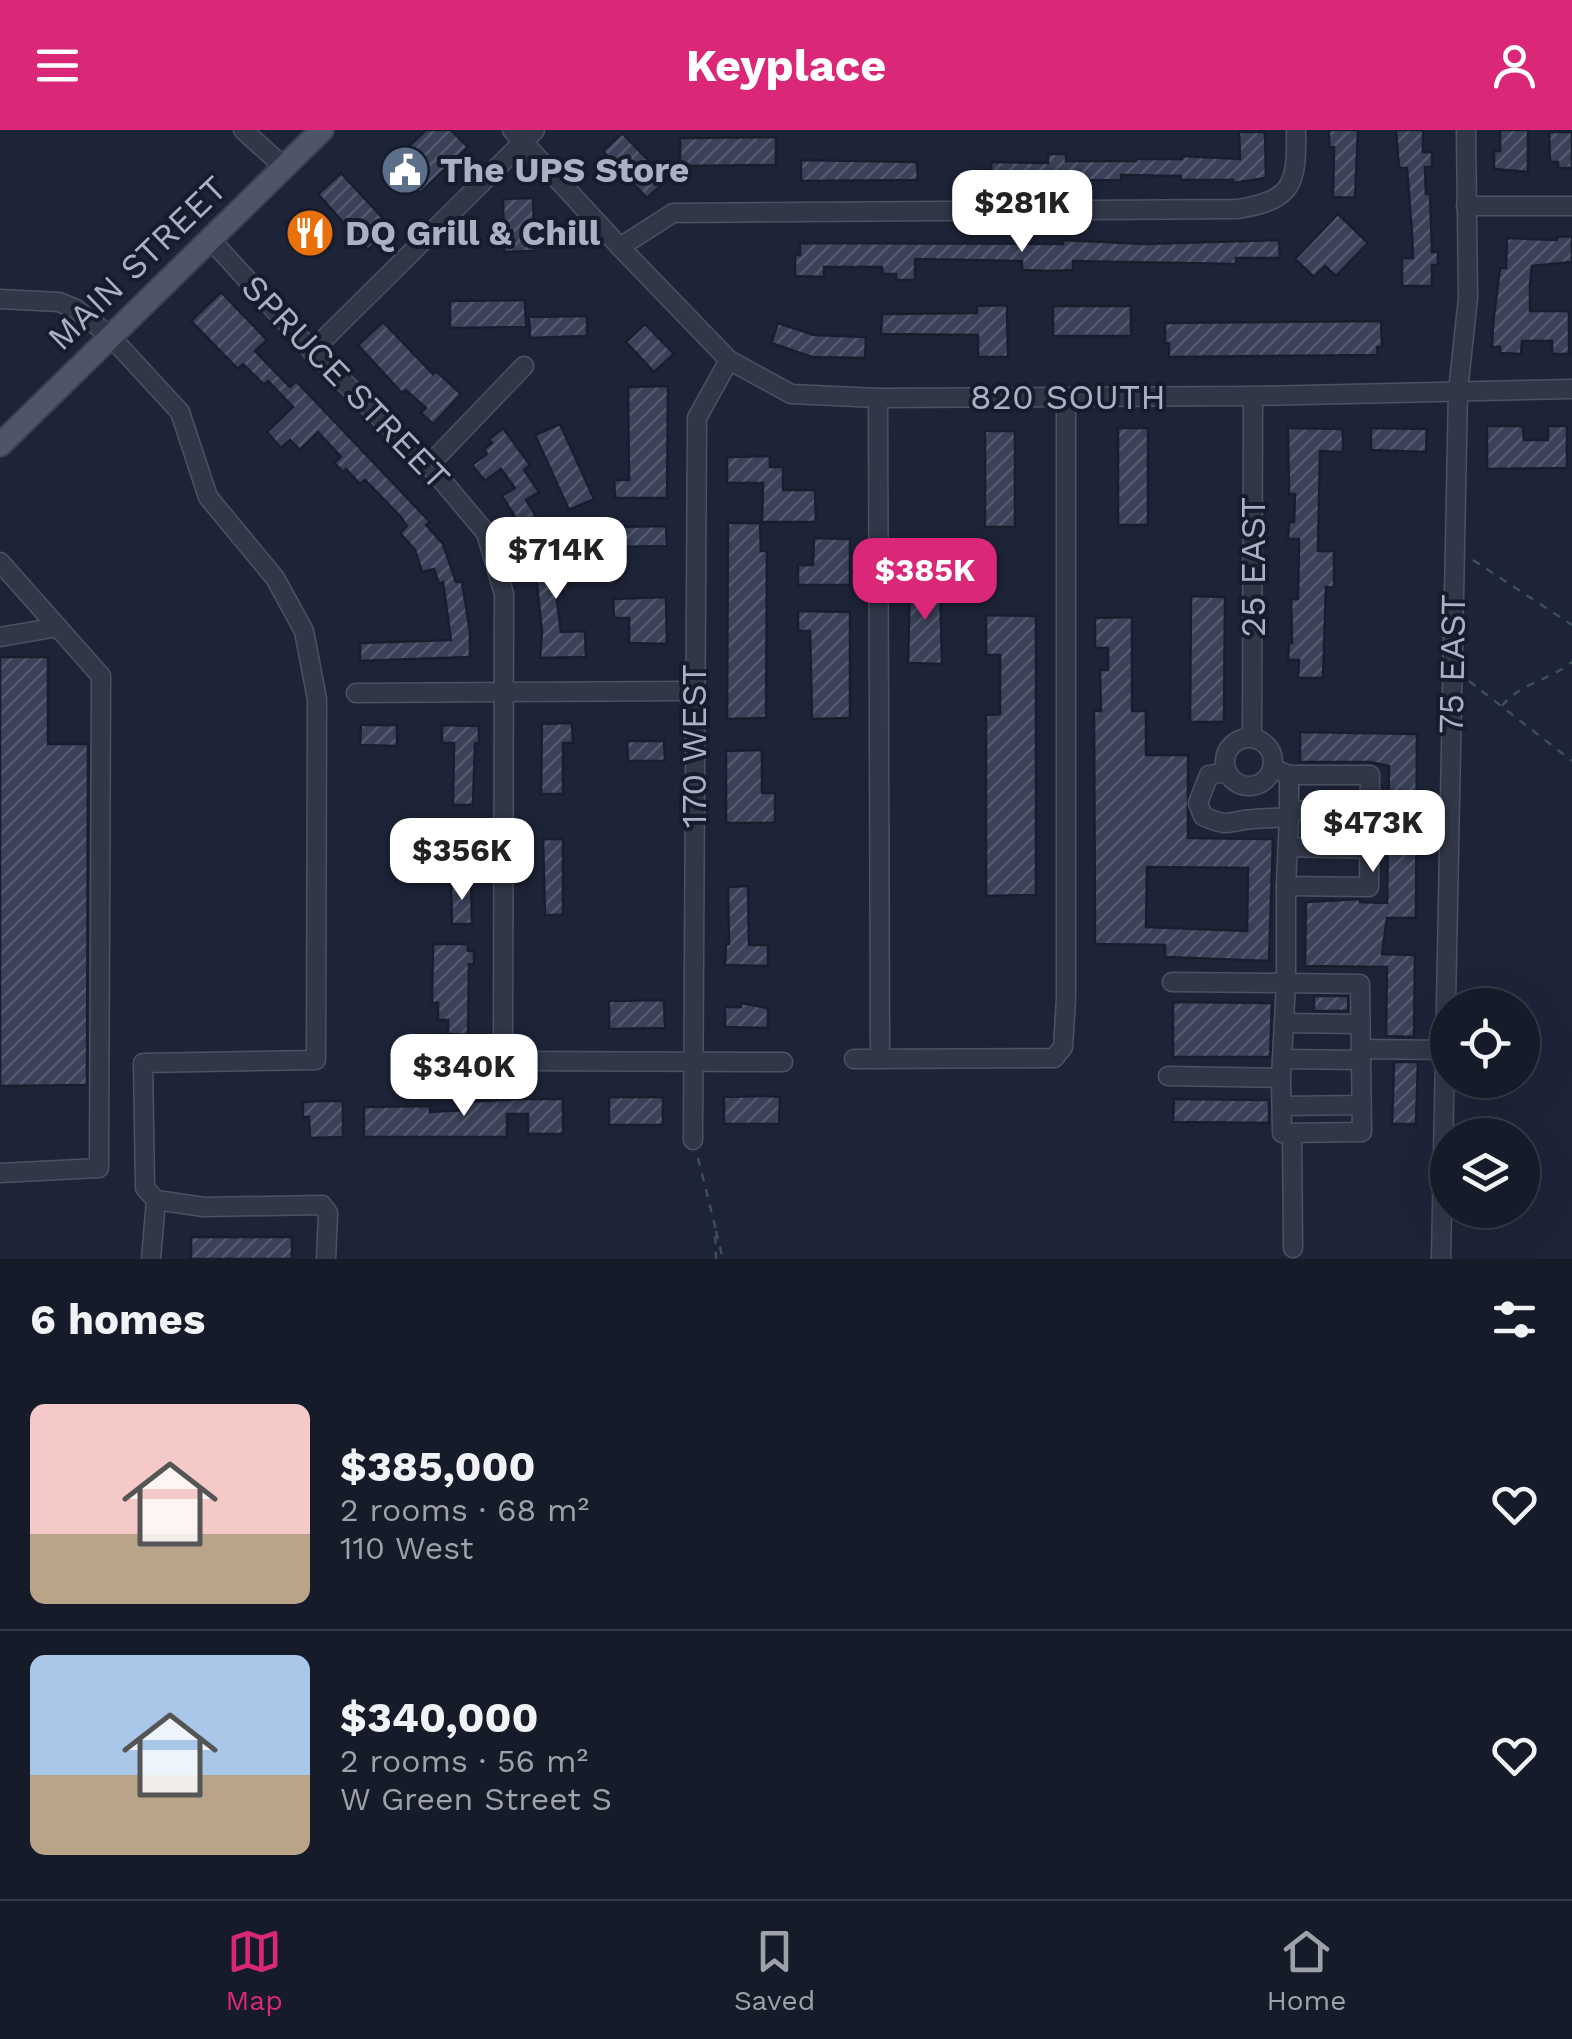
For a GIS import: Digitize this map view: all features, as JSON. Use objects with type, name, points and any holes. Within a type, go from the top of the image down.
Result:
[{"type":"main road","name":"MAIN STREET","points":[[0,445],[322,130]]},
{"type":"street","points":[[243,130],[284,167]]},
{"type":"street","points":[[620,247],[673,214],[1238,210],[1268,204],[1286,192],[1296,166],[1296,130]]},
{"type":"street","name":"75 EAST","points":[[1446,988],[1458,391],[1468,298],[1466,130]]},
{"type":"street","points":[[312,351],[523,134]]},
{"type":"street","name":"820 SOUTH","points":[[523,134],[620,247],[730,360],[791,394],[878,398],[1572,390]]},
{"type":"street","points":[[1466,206],[1572,206]]},
{"type":"street","name":"SPRUCE STREET","points":[[210,240],[312,351],[429,464],[486,534],[504,594],[503,1061]]},
{"type":"street","points":[[0,299],[59,302],[76,309],[111,337],[180,412],[208,497],[275,578],[304,631],[317,699],[316,1060],[144,1063],[144,1188],[156,1200],[204,1207],[322,1206],[328,1213],[326,1259]]},
{"type":"street","name":"170 WEST","points":[[693,1140],[696,418],[730,360]]},
{"type":"street","points":[[429,464],[524,366]]},
{"type":"street","name":"25 EAST","points":[[1252,738],[1253,396]]},
{"type":"street","points":[[854,1059],[1054,1058],[1063,1048],[1066,397]]},
{"type":"street","points":[[878,398],[880,1059]]},
{"type":"street","points":[[0,562],[100,676],[99,1168],[0,1172]]},
{"type":"street","points":[[0,637],[58,627]]},
{"type":"street","points":[[356,692],[694,691]]},
{"type":"street","points":[[1172,982],[1286,983],[1360,984],[1362,1132],[1282,1133],[1286,983],[1286,886],[1290,814],[1281,772],[1267,745],[1252,738],[1232,745],[1226,758],[1228,772],[1239,784],[1262,782],[1281,772],[1370,774],[1369,887],[1286,886]]},
{"type":"street","points":[[1228,772],[1210,775],[1198,803],[1204,816],[1217,822],[1236,824],[1248,818],[1290,814],[1370,812]]},
{"type":"street","points":[[1288,848],[1369,849]]},
{"type":"street","points":[[1284,1023],[1360,1024]]},
{"type":"street","points":[[1168,1076],[1282,1069],[1361,1055],[1430,1051]]},
{"type":"street","points":[[421,1064],[783,1062]]},
{"type":"street","name":"75 EAST","points":[[1440,1259],[1444,1098]]},
{"type":"street","points":[[1282,1106],[1362,1105]]},
{"type":"street","points":[[1292,1133],[1293,1248]]},
{"type":"street","points":[[151,1259],[156,1200]]},
{"type":"path","points":[[1454,548],[1572,624]]},
{"type":"path","points":[[1502,706],[1533,682],[1560,672],[1572,662]]},
{"type":"path","points":[[1452,668],[1572,761]]},
{"type":"path","points":[[693,1140],[723,1259]]},
{"type":"path","points":[[715,1226],[716,1259]]},
{"type":"building","points":[[426,130],[451,130],[468,147],[420,193],[391,163]]},
{"type":"building","points":[[1329,130],[1358,130],[1355,198],[1333,197],[1334,147],[1329,147]]},
{"type":"building","points":[[1396,130],[1423,130],[1423,152],[1432,152],[1432,167],[1425,167],[1432,252],[1438,252],[1438,265],[1432,265],[1432,286],[1402,286],[1402,258],[1413,258],[1407,168],[1399,168]]},
{"type":"building","points":[[1500,130],[1528,130],[1528,172],[1494,169],[1494,151],[1500,151]]},
{"type":"building","points":[[1239,132],[1265,132],[1266,178],[1233,183],[1181,180],[1181,176],[1121,175],[1121,180],[992,181],[991,162],[1048,163],[1048,154],[1066,154],[1066,161],[1136,161],[1182,156],[1240,159]]},
{"type":"building","points":[[1549,132],[1572,132],[1572,168],[1558,168],[1558,162],[1550,162]]},
{"type":"building","points":[[622,133],[667,180],[647,198],[603,151]]},
{"type":"building","points":[[776,137],[776,165],[680,166],[680,138]]},
{"type":"building","points":[[801,160],[917,162],[918,180],[801,181]]},
{"type":"building","points":[[341,173],[388,224],[376,234],[381,239],[368,250],[318,194]]},
{"type":"building","points":[[533,198],[535,251],[504,252],[503,199]]},
{"type":"building","name":"DQ Grill & Chill","points":[[302,208],[335,243],[319,258],[285,224]]},
{"type":"building","points":[[1338,214],[1368,243],[1336,276],[1325,266],[1314,277],[1295,259]]},
{"type":"building","points":[[1572,236],[1572,262],[1532,266],[1530,285],[1530,311],[1569,311],[1569,354],[1552,354],[1552,341],[1522,341],[1521,354],[1500,353],[1500,347],[1492,347],[1493,324],[1500,268],[1506,268],[1507,238],[1557,240]]},
{"type":"building","points":[[1063,240],[1145,244],[1279,240],[1280,258],[1236,258],[1236,264],[1073,261],[1073,270],[1051,271],[1022,270],[1022,261],[915,259],[915,280],[896,280],[896,274],[883,274],[882,267],[824,267],[824,277],[795,276],[795,255],[800,255],[800,243],[1063,244]]},
{"type":"building","points":[[221,292],[267,340],[255,351],[290,387],[296,381],[430,522],[426,525],[443,544],[456,582],[462,582],[470,657],[360,661],[360,643],[451,640],[443,582],[439,584],[434,569],[422,572],[415,550],[400,533],[407,526],[400,516],[365,480],[360,484],[334,463],[341,457],[318,432],[300,450],[290,440],[281,448],[267,432],[293,407],[268,381],[264,385],[243,364],[238,369],[191,321]]},
{"type":"building","points":[[525,300],[526,327],[450,328],[450,301]]},
{"type":"building","points":[[1007,305],[1008,357],[978,357],[978,335],[881,334],[882,314],[977,313],[977,306]]},
{"type":"building","points":[[1053,306],[1131,306],[1131,336],[1053,336]]},
{"type":"building","points":[[587,316],[587,336],[530,338],[529,317]]},
{"type":"building","points":[[1381,321],[1382,347],[1377,347],[1378,355],[1169,357],[1169,343],[1165,343],[1165,323]]},
{"type":"building","points":[[383,322],[433,374],[436,371],[461,394],[433,424],[421,413],[426,408],[406,390],[402,393],[358,345]]},
{"type":"building","points":[[778,323],[814,335],[866,337],[865,358],[812,357],[771,343]]},
{"type":"building","points":[[645,324],[674,354],[654,372],[626,342]]},
{"type":"building","points":[[668,386],[667,498],[615,498],[614,480],[629,480],[628,387]]},
{"type":"building","points":[[560,424],[594,499],[569,510],[535,435]]},
{"type":"building","points":[[1487,426],[1523,426],[1524,440],[1548,440],[1548,426],[1567,426],[1567,468],[1487,469]]},
{"type":"building","points":[[503,428],[530,465],[524,470],[539,492],[526,500],[544,529],[529,539],[502,496],[515,488],[501,469],[485,481],[472,465],[487,454],[484,449],[492,443],[489,439]]},
{"type":"building","points":[[1118,428],[1148,428],[1148,525],[1118,525]]},
{"type":"building","points":[[1288,428],[1343,429],[1343,452],[1320,451],[1318,551],[1334,551],[1334,588],[1326,587],[1323,678],[1298,678],[1299,660],[1288,660],[1292,643],[1291,599],[1298,599],[1299,539],[1288,539],[1289,522],[1294,522],[1295,494],[1289,494]]},
{"type":"building","points":[[1371,428],[1427,429],[1426,452],[1371,450]]},
{"type":"building","points":[[985,431],[1015,431],[1015,527],[985,527]]},
{"type":"building","points":[[770,456],[770,467],[783,467],[783,490],[815,490],[816,522],[762,522],[763,483],[727,483],[727,457]]},
{"type":"building","points":[[728,523],[760,523],[761,551],[767,551],[766,718],[727,719]]},
{"type":"building","points":[[666,526],[667,546],[615,547],[615,527]]},
{"type":"building","points":[[814,538],[850,539],[850,585],[798,585],[798,565],[813,565]]},
{"type":"building","points":[[570,544],[578,556],[580,570],[561,572],[563,593],[556,593],[561,632],[585,631],[586,657],[540,658],[542,632],[536,576],[532,577],[530,561],[542,559],[536,549]]},
{"type":"building","points":[[910,581],[940,581],[942,664],[908,663]]},
{"type":"building","points":[[1191,596],[1225,597],[1224,722],[1190,722]]},
{"type":"building","points":[[666,597],[667,644],[629,643],[629,618],[614,618],[613,599]]},
{"type":"building","points":[[798,611],[850,612],[850,718],[812,719],[810,631],[798,631]]},
{"type":"building","points":[[986,615],[1036,616],[1036,895],[986,896],[986,715],[1000,714],[1000,655],[986,655]]},
{"type":"building","points":[[1132,617],[1132,711],[1146,711],[1146,755],[1188,755],[1188,838],[1273,839],[1269,961],[1165,957],[1165,945],[1095,944],[1094,711],[1101,711],[1100,670],[1108,670],[1108,648],[1095,648],[1095,618]],"holes":[[[1147,867],[1248,868],[1247,931],[1146,927]]]},
{"type":"building","points":[[0,657],[48,657],[48,744],[88,744],[87,1085],[0,1086]]},
{"type":"building","points":[[572,723],[573,743],[563,743],[563,794],[541,794],[542,724]]},
{"type":"building","points":[[361,725],[397,725],[397,746],[360,745]]},
{"type":"building","points":[[442,725],[479,726],[473,805],[453,805],[454,743],[442,743]]},
{"type":"building","points":[[1300,732],[1417,734],[1416,918],[1387,918],[1382,954],[1415,955],[1414,1037],[1386,1036],[1387,967],[1305,966],[1306,902],[1360,899],[1387,903],[1389,766],[1370,762],[1300,762]]},
{"type":"building","points":[[627,741],[664,741],[665,761],[628,761]]},
{"type":"building","points":[[762,750],[762,793],[775,793],[775,823],[726,823],[726,751]]},
{"type":"building","points":[[543,839],[563,839],[563,915],[545,915]]},
{"type":"building","points":[[471,882],[472,924],[452,924],[451,883]]},
{"type":"building","points":[[748,886],[749,945],[768,945],[768,966],[725,965],[729,944],[728,887]]},
{"type":"building","points":[[433,944],[468,944],[468,951],[474,951],[474,964],[469,964],[468,1035],[448,1034],[448,1020],[438,1020],[438,1003],[432,1003]]},
{"type":"building","points":[[1314,996],[1348,996],[1348,1011],[1314,1011]]},
{"type":"building","points":[[664,1000],[665,1028],[609,1029],[609,1001]]},
{"type":"building","points":[[1173,1002],[1272,1003],[1270,1057],[1173,1057]]},
{"type":"building","points":[[741,1003],[768,1008],[768,1028],[725,1027],[725,1007],[741,1007]]},
{"type":"building","points":[[1394,1062],[1418,1062],[1416,1124],[1392,1124]]},
{"type":"building","points":[[609,1097],[663,1097],[663,1125],[609,1125]]},
{"type":"building","points":[[724,1097],[780,1097],[779,1124],[724,1124]]},
{"type":"building","points":[[563,1099],[563,1134],[528,1134],[528,1114],[507,1114],[507,1137],[364,1137],[364,1107],[430,1106],[430,1112],[464,1110],[464,1102]]},
{"type":"building","points":[[1174,1099],[1269,1100],[1269,1123],[1173,1122]]},
{"type":"building","points":[[343,1101],[343,1137],[310,1138],[309,1117],[303,1117],[303,1102]]},
{"type":"building","points":[[191,1237],[292,1237],[292,1259],[191,1259]]},
{"type":"place","name":"The UPS Store","points":[[405,170]]},
{"type":"place","name":"DQ Grill & Chill","points":[[310,233]]}]
